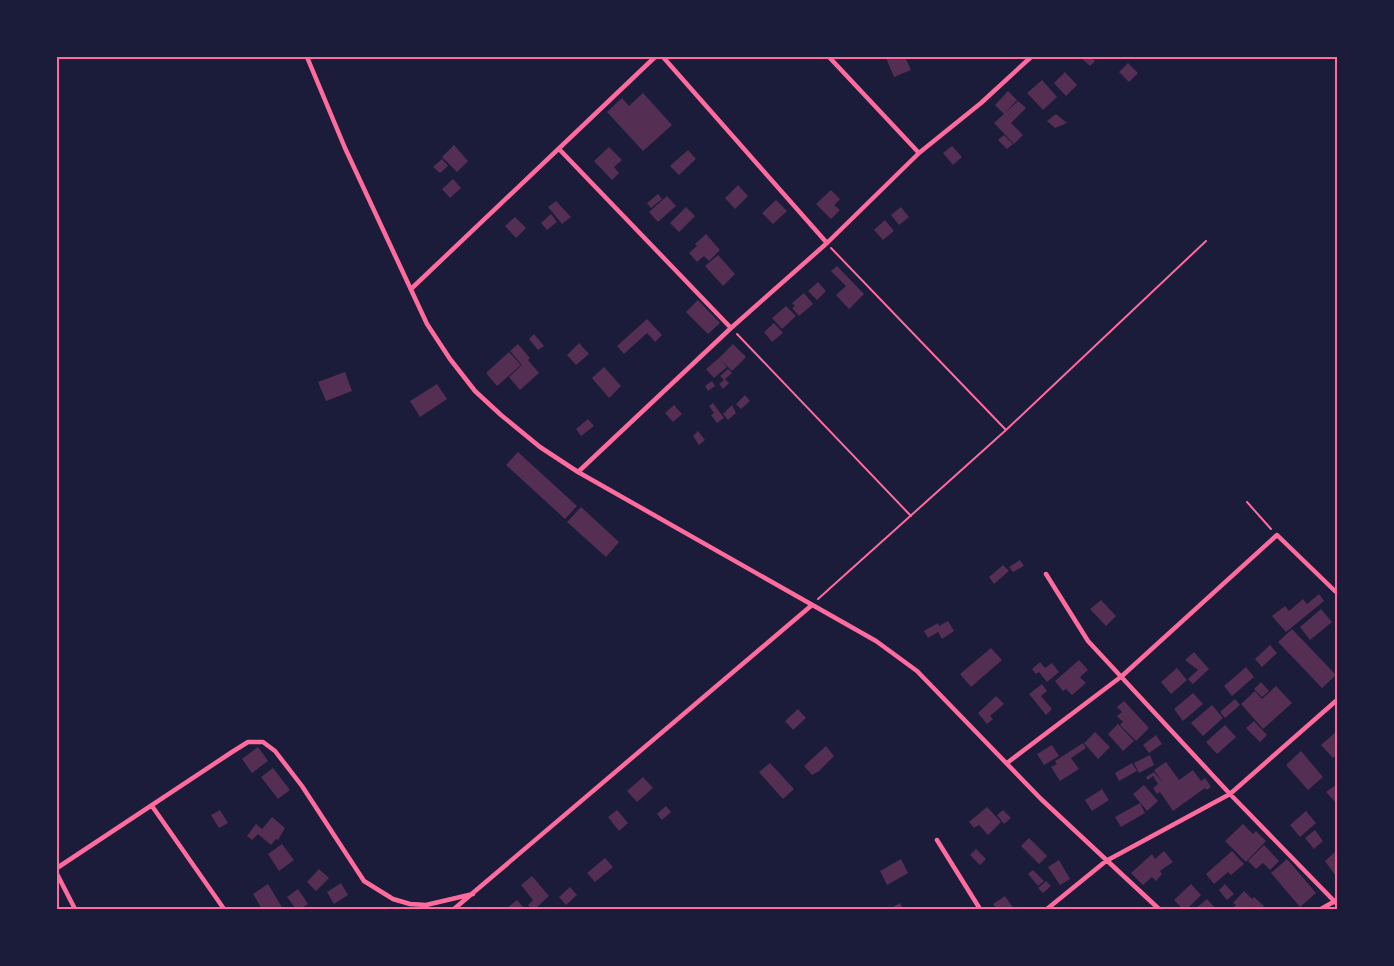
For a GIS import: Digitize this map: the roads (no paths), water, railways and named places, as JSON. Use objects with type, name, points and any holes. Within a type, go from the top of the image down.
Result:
[{"type":"street","points":[[306,57],[345,148],[427,324],[474,391],[540,447],[578,472],[876,641],[917,671],[1007,764],[1158,909]]},
{"type":"street","points":[[411,289],[655,57]]},
{"type":"street","points":[[663,57],[827,243]]},
{"type":"street","points":[[829,57],[920,153]]},
{"type":"street","points":[[578,472],[731,328],[827,243],[920,153],[1031,57]]},
{"type":"street","points":[[559,149],[731,328]]},
{"type":"street","points":[[1007,764],[1122,676],[1277,535],[1337,593]]},
{"type":"street","points":[[1046,574],[1088,641],[1230,794],[1336,902],[1322,909]]},
{"type":"street","points":[[454,909],[812,605]]},
{"type":"street","points":[[1047,909],[1106,861],[1230,794],[1337,700]]},
{"type":"street","points":[[57,868],[248,742],[263,742],[275,751],[302,786],[364,882],[393,899],[410,904],[426,905],[473,894]]},
{"type":"street","points":[[152,806],[224,909]]},
{"type":"street","points":[[937,840],[980,909]]},
{"type":"street","points":[[57,874],[75,909]]}]
